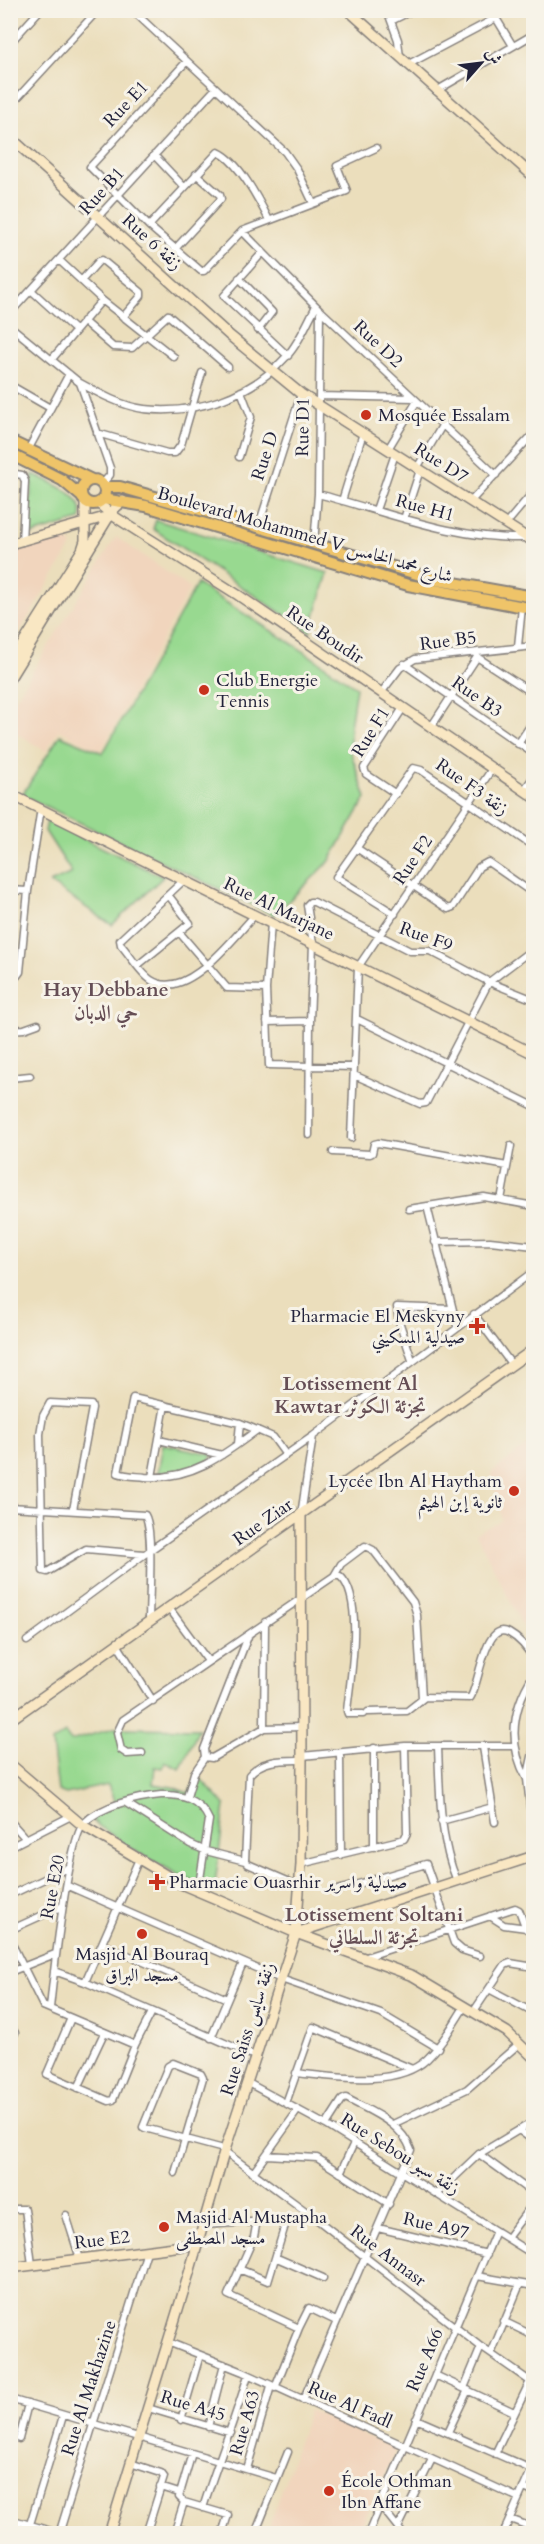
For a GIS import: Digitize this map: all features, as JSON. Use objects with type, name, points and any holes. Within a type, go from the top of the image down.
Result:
[{"type":"main road","name":"Boulevard Mohammed V شارع محمد الخامس","points":[[10,441],[118,487],[437,580],[534,597]]},
{"type":"main road","points":[[10,454],[62,480],[83,499],[91,504],[100,501],[105,494],[102,481],[82,485],[83,499]]},
{"type":"main road","name":"Boulevard Mohammed V شارع محمد الخامس","points":[[100,501],[123,501],[408,585],[534,609]]},
{"type":"main road","points":[[312,556],[314,544]]},
{"type":"street","points":[[10,43],[40,10]]},
{"type":"street","points":[[10,106],[98,10]]},
{"type":"street","points":[[132,10],[285,152],[297,169],[313,203]]},
{"type":"street","points":[[348,10],[534,177]]},
{"type":"street","points":[[387,10],[399,45],[400,58]]},
{"type":"street","points":[[391,21],[413,10]]},
{"type":"street","points":[[407,65],[496,18],[500,10]]},
{"type":"street","points":[[496,18],[513,46]]},
{"type":"street","points":[[436,91],[534,34]]},
{"type":"street","name":"Rue E1","points":[[117,196],[90,170],[91,164],[187,61]]},
{"type":"street","name":"Rue B1","points":[[10,314],[216,88]]},
{"type":"street","name":"Rue 6 زنقة","points":[[10,137],[271,372]]},
{"type":"street","points":[[117,196],[175,249],[203,271],[242,231],[347,191],[337,166],[376,148]]},
{"type":"street","points":[[149,226],[216,153],[221,153],[244,178],[269,220]]},
{"type":"street","points":[[154,155],[184,187]]},
{"type":"street","points":[[175,249],[221,199],[220,195],[196,174]]},
{"type":"street","name":"Rue D2","points":[[242,231],[318,308],[496,476]]},
{"type":"street","points":[[263,252],[224,297],[288,356]]},
{"type":"street","points":[[59,260],[102,300],[174,357]]},
{"type":"street","points":[[81,281],[101,260],[141,292],[141,296],[123,317]]},
{"type":"street","points":[[239,278],[272,310],[272,314],[258,330]]},
{"type":"street","points":[[32,291],[75,330]]},
{"type":"street","points":[[52,359],[102,300]]},
{"type":"street","points":[[10,326],[80,383],[96,392],[136,407],[171,409],[218,401],[241,391],[271,372],[288,356],[318,308]]},
{"type":"street","name":"Rue D1","points":[[314,544],[318,494],[318,308]]},
{"type":"street","points":[[82,321],[115,347],[135,347],[168,315],[228,367]]},
{"type":"street","name":"Rue D7","points":[[271,372],[301,394],[318,401],[391,452],[530,540]]},
{"type":"street","points":[[97,433],[167,453],[175,453],[181,445],[202,373]]},
{"type":"street","points":[[28,450],[69,374]]},
{"type":"street","points":[[80,383],[110,468],[102,481]]},
{"type":"street","points":[[10,385],[50,408]]},
{"type":"street","points":[[238,457],[251,417],[241,391]]},
{"type":"street","name":"Rue D","points":[[258,528],[301,394]]},
{"type":"street","points":[[318,401],[416,400],[391,452],[376,510]]},
{"type":"street","points":[[404,519],[418,469],[443,424]]},
{"type":"street","points":[[342,501],[363,433]]},
{"type":"street","points":[[471,501],[533,436]]},
{"type":"street","points":[[10,473],[22,475],[26,485],[21,542]]},
{"type":"street","points":[[506,524],[534,491]]},
{"type":"street","name":"Rue H1","points":[[318,494],[452,532],[530,540]]},
{"type":"street","points":[[10,664],[82,550],[86,524],[83,499]]},
{"type":"street","name":"Rue Boudir","points":[[100,501],[112,515],[237,596],[534,797]]},
{"type":"street","points":[[10,678],[117,506],[123,501]]},
{"type":"street","points":[[10,544],[112,515]]},
{"type":"street","points":[[518,646],[522,607]]},
{"type":"street","name":"Rue B5","points":[[381,693],[404,664],[421,657],[478,655],[518,646],[534,646]]},
{"type":"street","points":[[478,655],[534,694]]},
{"type":"street","name":"Rue B5","points":[[431,727],[478,655]]},
{"type":"street","name":"Rue B3","points":[[404,664],[534,754]]},
{"type":"street","name":"Rue F1","points":[[396,794],[364,771],[403,708]]},
{"type":"street","points":[[518,744],[534,720]]},
{"type":"street","name":"Rue F3 زنقة","points":[[394,914],[336,877],[412,770],[416,768],[534,848]]},
{"type":"street","name":"Rue F2","points":[[358,967],[492,769]]},
{"type":"street","points":[[524,790],[534,776]]},
{"type":"street","name":"Rue Al Marjane","points":[[10,794],[534,1054]]},
{"type":"street","points":[[10,978],[17,976],[20,972],[27,891],[41,808]]},
{"type":"street","points":[[358,849],[451,909],[479,867],[486,862],[534,894]]},
{"type":"street","points":[[184,880],[120,940],[121,945],[149,979],[159,984],[183,982],[207,966],[255,915]]},
{"type":"street","points":[[10,890],[27,891]]},
{"type":"street","points":[[138,965],[189,925],[190,921],[169,896]]},
{"type":"street","name":"Rue F9","points":[[314,944],[307,905],[310,902],[410,951],[430,951],[489,982],[534,1000]]},
{"type":"street","points":[[271,923],[266,990],[269,1065],[353,1071],[423,1104],[428,1100],[489,982],[534,948]]},
{"type":"street","points":[[179,932],[207,966],[230,989],[266,990]]},
{"type":"street","points":[[309,1135],[310,1021],[314,944]]},
{"type":"street","points":[[351,1138],[358,967]]},
{"type":"street","points":[[357,1019],[534,1106]]},
{"type":"street","points":[[267,1022],[310,1021]]},
{"type":"street","points":[[10,1030],[24,1029],[38,1024]]},
{"type":"street","points":[[10,1078],[30,1076]]},
{"type":"street","points":[[333,1152],[370,1154],[374,1144],[378,1143],[507,1166]]},
{"type":"street","points":[[501,1200],[511,1146]]},
{"type":"street","points":[[409,1209],[475,1198],[534,1206]]},
{"type":"street","points":[[427,1206],[457,1326]]},
{"type":"street","points":[[435,1242],[490,1241],[534,1246]]},
{"type":"street","points":[[27,1641],[147,1552],[314,1436],[457,1326],[534,1271]]},
{"type":"street","points":[[412,1360],[399,1322],[397,1307],[452,1309]]},
{"type":"street","points":[[474,1314],[512,1365]]},
{"type":"street","name":"Rue Ziar","points":[[10,1720],[534,1349]]},
{"type":"street","points":[[257,1430],[222,1455],[186,1473],[153,1477],[119,1474],[118,1472],[133,1398],[240,1423],[257,1430],[273,1437],[286,1455]]},
{"type":"street","points":[[74,1510],[92,1408],[91,1406],[52,1402],[48,1404],[43,1416],[40,1434],[44,1572],[86,1549],[147,1552]]},
{"type":"street","points":[[153,1477],[165,1405]]},
{"type":"street","points":[[238,1444],[240,1423]]},
{"type":"street","points":[[301,1516],[314,1436]]},
{"type":"street","points":[[159,1440],[222,1455]]},
{"type":"street","points":[[10,1507],[145,1515],[148,1522],[149,1621]]},
{"type":"street","name":"Rue Saiss زنقة سايس","points":[[109,2534],[224,2153],[249,2083],[296,1933],[301,1864],[301,1516]]},
{"type":"street","points":[[142,1753],[127,1754],[121,1750],[117,1733],[123,1720],[334,1576],[340,1564],[365,1546],[373,1550],[392,1577],[410,1595],[417,1615],[422,1698]]},
{"type":"street","points":[[334,1576],[340,1576],[345,1580],[355,1627],[348,1714],[407,1711],[422,1698],[470,1698],[475,1692],[483,1655],[494,1636],[499,1632],[511,1634],[523,1644],[534,1660]]},
{"type":"street","points":[[169,1608],[208,1661]]},
{"type":"street","points":[[264,1728],[265,1622]]},
{"type":"street","points":[[187,1797],[194,1773],[205,1757],[204,1749],[249,1634]]},
{"type":"street","points":[[117,1644],[153,1701]]},
{"type":"street","points":[[528,1779],[513,1746],[519,1702],[534,1674]]},
{"type":"street","points":[[205,1757],[212,1758],[264,1728],[301,1727]]},
{"type":"street","points":[[245,1861],[249,1775],[252,1771],[275,1760],[405,1746],[513,1746]]},
{"type":"street","points":[[301,1864],[400,1841],[407,1833],[405,1746]]},
{"type":"street","points":[[438,1747],[441,1821],[446,1850],[457,1881]]},
{"type":"street","points":[[483,1747],[495,1822]]},
{"type":"street","points":[[374,1748],[374,1847]]},
{"type":"street","points":[[534,1748],[528,1779],[534,1841]]},
{"type":"street","points":[[340,1754],[341,1855]]},
{"type":"street","points":[[10,1764],[82,1825],[198,1892],[296,1933],[413,1976],[474,2011],[520,2043],[534,2058]]},
{"type":"street","points":[[82,1825],[94,1815],[126,1803],[158,1795],[187,1797],[206,1812],[209,1820],[198,1892]]},
{"type":"street","points":[[126,1803],[165,1830],[206,1851],[245,1861],[299,1886]]},
{"type":"street","points":[[441,1821],[492,1807]]},
{"type":"street","points":[[10,1846],[71,1816]]},
{"type":"street","points":[[10,1821],[26,1839]]},
{"type":"street","name":"Rue E20","points":[[50,2008],[55,1954],[63,1906],[70,1867],[82,1825]]},
{"type":"street","points":[[296,1933],[534,1856]]},
{"type":"street","points":[[85,1982],[140,1859]]},
{"type":"street","points":[[338,1890],[426,1864],[457,1947],[480,1956]]},
{"type":"street","points":[[10,1895],[70,1867]]},
{"type":"street","points":[[68,1886],[281,1979],[381,2014],[438,2048]]},
{"type":"street","points":[[10,1930],[63,1906]]},
{"type":"street","points":[[366,1957],[448,1928],[517,1908],[526,1929]]},
{"type":"street","points":[[490,1916],[504,1925],[534,1929]]},
{"type":"street","points":[[10,1940],[40,2003],[135,2045]]},
{"type":"street","points":[[103,1944],[227,1999]]},
{"type":"street","points":[[10,1972],[55,1954]]},
{"type":"street","points":[[212,2038],[243,1963]]},
{"type":"street","points":[[474,2011],[507,1963],[534,1967]]},
{"type":"street","points":[[54,1971],[85,1982],[257,2057]]},
{"type":"street","points":[[489,1989],[534,2013]]},
{"type":"street","points":[[296,2073],[367,2080],[413,2069],[426,2061],[438,2048],[465,2006]]},
{"type":"street","points":[[71,2018],[47,2072],[49,2077],[109,2101],[113,2100],[135,2045],[152,2012]]},
{"type":"street","points":[[10,2025],[15,2033]]},
{"type":"street","points":[[286,2103],[311,2029],[317,2027],[413,2069]]},
{"type":"street","points":[[78,2088],[104,2033]]},
{"type":"street","points":[[393,2124],[467,2089],[520,2043]]},
{"type":"street","name":"Rue Annasr","points":[[185,2139],[203,2078],[201,2074],[173,2063],[168,2066],[143,2126],[185,2139],[216,2146],[315,2218],[481,2347],[532,2383]]},
{"type":"street","name":"Rue Sebou زنقة سبو","points":[[249,2083],[326,2125],[534,2254]]},
{"type":"street","points":[[303,2400],[411,2150],[403,2133],[393,2124],[346,2098],[342,2100],[326,2125]]},
{"type":"street","points":[[253,2173],[298,2109]]},
{"type":"street","points":[[437,2194],[479,2154],[534,2121]]},
{"type":"street","points":[[519,2130],[534,2141]]},
{"type":"street","points":[[175,2173],[185,2139]]},
{"type":"street","points":[[340,2173],[354,2143]]},
{"type":"street","points":[[479,2154],[534,2194]]},
{"type":"street","points":[[267,2155],[314,2157],[389,2204]]},
{"type":"street","points":[[507,2238],[534,2202]]},
{"type":"street","points":[[10,2209],[24,2210],[32,2265]]},
{"type":"street","points":[[66,2215],[80,2259]]},
{"type":"street","points":[[203,2225],[315,2218]]},
{"type":"street","points":[[238,2269],[268,2281],[277,2258],[287,2219]]},
{"type":"street","points":[[257,2220],[254,2238],[228,2295],[299,2328],[309,2308],[336,2321]]},
{"type":"street","name":"Rue A97","points":[[378,2228],[487,2254]]},
{"type":"street","name":"Rue A66","points":[[368,2534],[496,2231]]},
{"type":"street","name":"Rue E2","points":[[10,2268],[198,2244]]},
{"type":"street","name":"Rue Al Makhazine","points":[[60,2533],[147,2251]]},
{"type":"street","points":[[277,2258],[323,2278]]},
{"type":"street","points":[[477,2276],[534,2286]]},
{"type":"street","points":[[491,2354],[520,2284]]},
{"type":"street","points":[[503,2321],[531,2335],[534,2323]]},
{"type":"street","name":"Rue A63","points":[[248,2469],[273,2387],[299,2328]]},
{"type":"street","name":"Rue Al Fadl","points":[[168,2342],[224,2364],[519,2498]]},
{"type":"street","points":[[448,2432],[481,2347]]},
{"type":"street","points":[[181,2420],[200,2355]]},
{"type":"street","points":[[208,2427],[224,2364]]},
{"type":"street","points":[[495,2454],[514,2412],[532,2383],[534,2373]]},
{"type":"street","points":[[203,2508],[231,2433],[248,2375]]},
{"type":"street","points":[[435,2375],[514,2412]]},
{"type":"street","points":[[10,2399],[276,2478]]},
{"type":"street","points":[[19,2439],[28,2404]]},
{"type":"street","name":"Rue A45","points":[[148,2408],[181,2420],[231,2433]]},
{"type":"street","points":[[27,2534],[63,2416]]},
{"type":"street","points":[[416,2419],[495,2454],[532,2466],[503,2534]]},
{"type":"street","points":[[255,2534],[288,2452]]},
{"type":"street","points":[[192,2453],[178,2496],[184,2502],[228,2515],[222,2534]]},
{"type":"street","points":[[380,2505],[400,2531],[432,2459]]},
{"type":"street","points":[[130,2463],[161,2473],[164,2477],[146,2534]]},
{"type":"street","points":[[160,2487],[179,2493]]},
{"type":"street","points":[[523,2488],[534,2492]]},
{"type":"street","points":[[184,2502],[175,2530],[193,2534]]},
{"type":"street","points":[[510,2518],[534,2528]]},
{"type":"street","points":[[10,2519],[60,2533]]},
{"type":"shaded area","points":[[116,537],[190,588],[101,751],[59,730],[46,751],[11,730],[11,706]]},
{"type":"shaded area","points":[[66,538],[72,546],[11,645],[11,552]]},
{"type":"shaded area","points":[[533,1441],[533,1647],[476,1533],[502,1520],[491,1473]]},
{"type":"shaded area","name":"École Othman Ibn Affane","points":[[309,2410],[396,2449],[358,2533],[267,2533]]},
{"type":"green space","points":[[33,474],[58,485],[74,497],[82,511],[80,520],[26,536]]},
{"type":"green space","points":[[156,520],[328,573],[310,632],[153,529]]},
{"type":"green space","points":[[197,584],[356,687],[350,727],[350,750],[366,798],[329,862],[274,915],[22,795],[60,735],[103,753]]},
{"type":"green space","points":[[47,821],[163,877],[112,925],[50,883],[72,873],[45,831]]},
{"type":"green space","points":[[163,1444],[212,1454],[210,1460],[188,1470],[161,1475],[158,1473]]},
{"type":"green space","points":[[114,1728],[199,1729],[180,1769],[165,1762],[163,1768],[155,1767],[153,1784],[172,1787],[188,1793],[200,1778],[225,1805],[214,1893],[140,1854],[96,1824],[91,1818],[115,1804],[108,1785],[66,1794],[58,1791],[52,1742],[65,1733],[71,1741]]},
{"type":"place","name":"Mosquée Essalam","points":[[366,415]]},
{"type":"place","name":"Club Energie Tennis","points":[[204,690]]},
{"type":"place","name":"Pharmacie El Meskyny صيدلية المسكيني","points":[[477,1326]]},
{"type":"place","name":"Lycée Ibn Al Haytham ثانوية إبن الهيثم","points":[[514,1491]]},
{"type":"place","name":"Pharmacie Ouasrhir صيدلية واسرير","points":[[157,1882]]},
{"type":"place","name":"Masjid Al Bouraq مسجد البراق","points":[[142,1934]]},
{"type":"place","name":"Masjid Al Mustapha مسجد المصطفى","points":[[164,2227]]},
{"type":"place","name":"École Othman Ibn Affane","points":[[329,2491]]},
{"type":"district","name":"Hay Debbane حي الدبان","points":[[106,1000]]},
{"type":"district","name":"Lotissement Al Kawtar تجزئة الكوثر","points":[[350,1394]]},
{"type":"district","name":"Lotissement Soltani تجزئة السلطاني","points":[[374,1926]]}]
